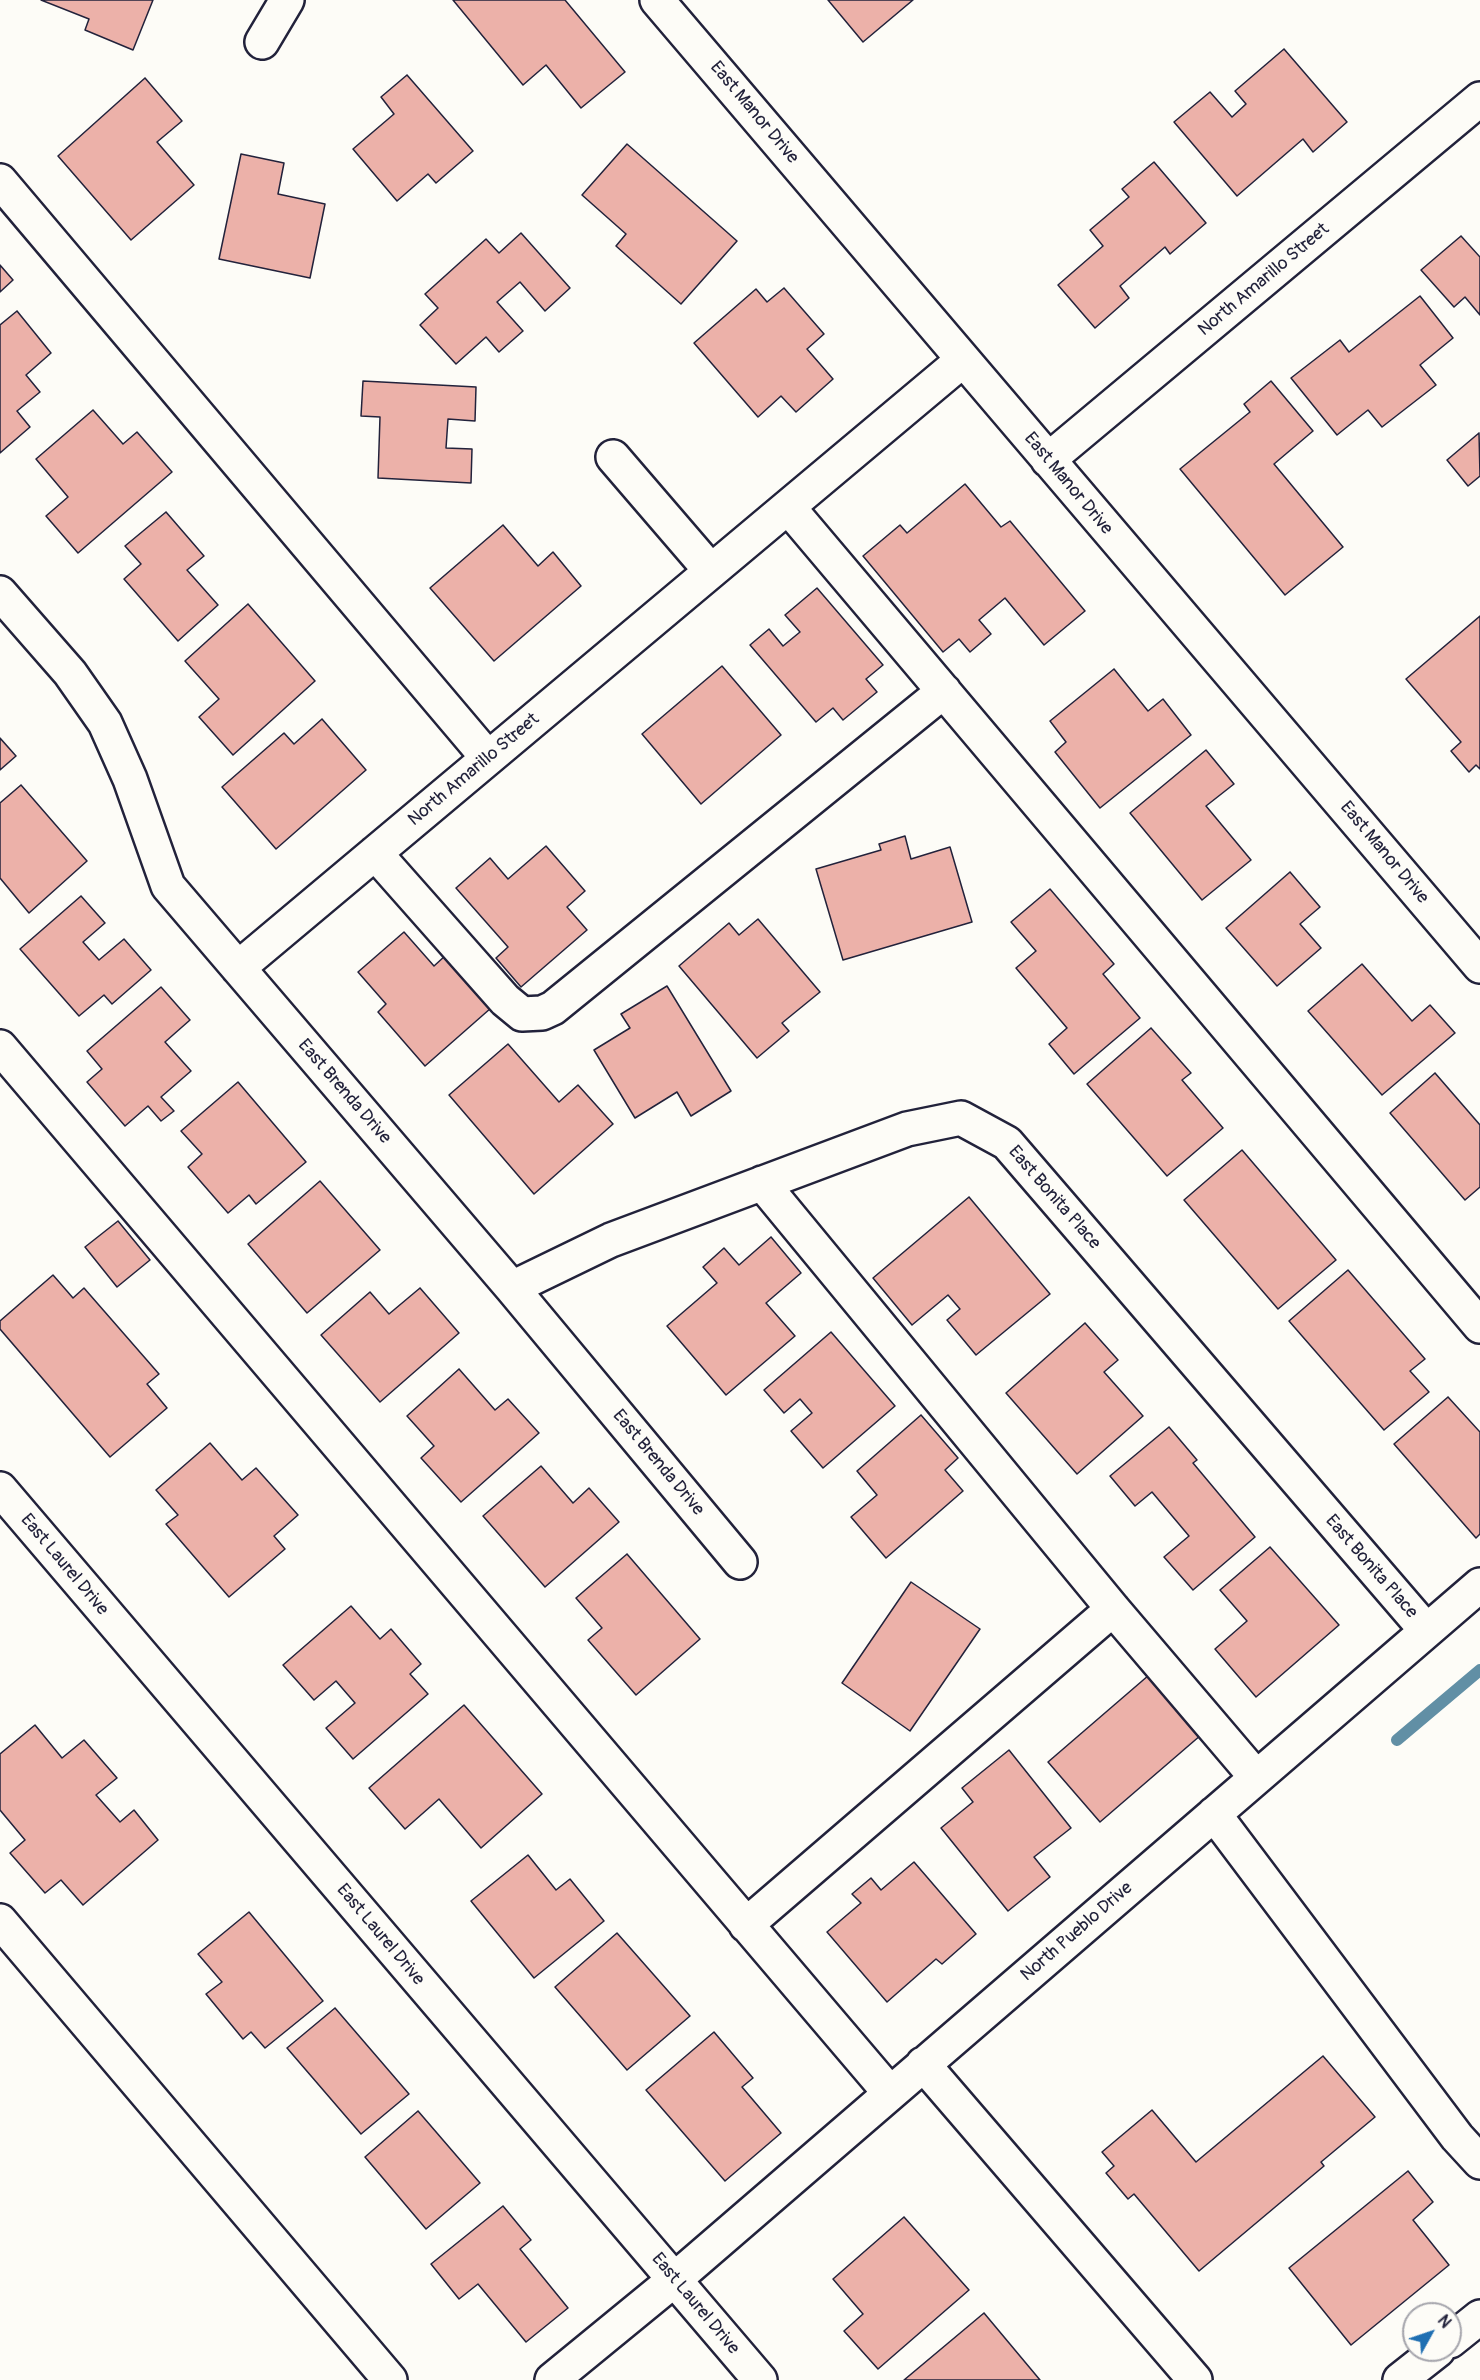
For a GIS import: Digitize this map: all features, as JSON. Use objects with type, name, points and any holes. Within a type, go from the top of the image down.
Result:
[{"type":"street","points":[[262,42],[287,0]]},
{"type":"street","name":"East Manor Drive","points":[[657,0],[1480,966]]},
{"type":"street","name":"North Amarillo Street","points":[[1048,460],[1480,99]]},
{"type":"street","points":[[0,181],[488,758]]},
{"type":"street","name":"North Amarillo Street","points":[[238,968],[963,360]]},
{"type":"street","points":[[614,457],[711,571]]},
{"type":"street","points":[[788,507],[1480,1326]]},
{"type":"street","name":"East Brenda Drive","points":[[0,593],[70,673],[105,723],[130,779],[168,886],[512,1288],[740,1562]]},
{"type":"street","points":[[375,853],[505,1000],[522,1014],[542,1013],[553,1008],[944,691]]},
{"type":"street","points":[[0,1047],[890,2093]]},
{"type":"street","name":"East Bonita Place","points":[[512,1288],[611,1240],[907,1129],[961,1118],[1007,1143],[1426,1630]]},
{"type":"street","points":[[762,1183],[1113,1609],[1256,1777]]},
{"type":"street","name":"East Laurel Drive","points":[[0,1489],[760,2380]]},
{"type":"street","name":"North Pueblo Drive","points":[[552,2380],[674,2280],[1426,1630],[1480,1586]]},
{"type":"street","points":[[746,1925],[1113,1609]]},
{"type":"street","points":[[1214,1814],[1457,2137],[1480,2162]]},
{"type":"street","points":[[0,1921],[390,2380]]},
{"type":"street","points":[[923,2064],[1195,2380]]},
{"type":"street","points":[[1462,2331],[1480,2317]]},
{"type":"street","points":[[1400,2380],[1423,2362]]},
{"type":"building","points":[[41,0],[153,0],[133,50],[85,30],[89,19]]},
{"type":"building","points":[[453,0],[565,0],[625,72],[581,108],[546,65],[523,85]]},
{"type":"building","points":[[828,0],[913,0],[863,42]]},
{"type":"building","points":[[1284,49],[1347,122],[1313,152],[1303,139],[1237,196],[1174,122],[1210,92],[1232,117],[1246,104],[1235,91]]},
{"type":"building","points":[[407,75],[473,151],[436,183],[428,174],[397,201],[353,149],[394,114],[381,97]]},
{"type":"building","points":[[145,78],[182,121],[157,142],[194,185],[131,240],[58,156]]},
{"type":"building","points":[[627,144],[737,241],[681,304],[616,246],[626,234],[582,195]]},
{"type":"building","points":[[241,154],[284,163],[278,194],[325,204],[310,278],[219,259]]},
{"type":"building","points":[[1154,162],[1206,223],[1170,254],[1165,247],[1120,286],[1129,298],[1095,328],[1058,285],[1103,246],[1090,230],[1129,197],[1122,189]]},
{"type":"building","points":[[521,233],[570,288],[545,311],[520,282],[497,302],[523,331],[499,352],[486,337],[456,364],[420,325],[438,308],[425,294],[486,239],[499,253]]},
{"type":"building","points":[[1461,236],[1480,257],[1480,315],[1465,297],[1454,307],[1421,270]]},
{"type":"building","points":[[0,265],[13,280],[0,292]]},
{"type":"building","points":[[784,288],[824,334],[807,349],[833,379],[796,412],[781,396],[758,417],[694,343],[756,289],[767,302]]},
{"type":"building","points":[[1420,296],[1453,338],[1420,365],[1436,385],[1382,427],[1368,410],[1337,435],[1291,378],[1340,340],[1349,352]]},
{"type":"building","points":[[17,311],[51,353],[26,375],[40,392],[17,411],[30,427],[0,453],[0,325]]},
{"type":"building","points":[[363,381],[476,387],[475,421],[448,419],[446,448],[472,449],[471,483],[378,478],[380,417],[361,416]]},
{"type":"building","points":[[1271,381],[1313,431],[1274,464],[1343,547],[1285,595],[1180,469],[1250,412],[1244,404]]},
{"type":"building","points":[[93,410],[123,444],[137,432],[172,472],[78,553],[46,516],[68,497],[36,459]]},
{"type":"building","points":[[1479,433],[1480,476],[1468,486],[1447,460]]},
{"type":"building","points":[[965,484],[1001,527],[1010,521],[1085,611],[1044,645],[1005,598],[979,620],[991,634],[970,652],[959,639],[943,652],[863,556],[900,525],[907,533]]},
{"type":"building","points":[[166,512],[204,556],[187,570],[218,605],[178,641],[124,579],[141,564],[125,546]]},
{"type":"building","points":[[503,525],[538,566],[553,552],[581,586],[494,661],[430,588]]},
{"type":"building","points":[[817,588],[883,665],[866,679],[877,692],[843,720],[833,708],[816,722],[750,645],[769,629],[783,646],[800,632],[785,615]]},
{"type":"building","points":[[248,604],[315,681],[233,755],[199,717],[219,699],[185,661]]},
{"type":"building","points":[[1480,616],[1480,769],[1476,765],[1469,772],[1451,751],[1461,742],[1406,679]]},
{"type":"building","points":[[722,666],[781,735],[701,804],[642,734]]},
{"type":"building","points":[[1114,669],[1148,711],[1163,699],[1191,735],[1100,808],[1055,752],[1066,742],[1050,721]]},
{"type":"building","points":[[322,719],[366,770],[276,849],[222,787],[284,733],[294,744]]},
{"type":"building","points":[[0,738],[16,756],[0,770]]},
{"type":"building","points":[[1206,750],[1234,784],[1206,806],[1251,860],[1202,900],[1130,813]]},
{"type":"building","points":[[21,785],[87,861],[29,913],[0,878],[0,803]]},
{"type":"building","points":[[905,836],[911,859],[950,847],[972,922],[843,960],[816,869],[881,850],[879,844]]},
{"type":"building","points":[[546,846],[585,891],[567,907],[587,930],[521,987],[496,958],[508,947],[456,888],[490,858],[508,879]]},
{"type":"building","points":[[1290,872],[1320,907],[1300,924],[1321,948],[1277,986],[1226,928]]},
{"type":"building","points":[[1050,889],[1114,964],[1103,974],[1140,1018],[1074,1074],[1049,1044],[1067,1028],[1016,968],[1036,951],[1011,922]]},
{"type":"building","points":[[81,896],[105,923],[83,942],[99,960],[124,939],[151,970],[112,1004],[104,995],[79,1016],[20,949]]},
{"type":"building","points":[[758,919],[820,992],[782,1023],[789,1031],[757,1058],[679,966],[729,923],[739,935]]},
{"type":"building","points":[[404,932],[434,966],[446,955],[491,1008],[425,1066],[378,1012],[386,1004],[358,972]]},
{"type":"building","points":[[1362,964],[1412,1021],[1430,1005],[1455,1033],[1382,1095],[1308,1011]]},
{"type":"building","points":[[667,986],[731,1091],[691,1116],[677,1092],[635,1118],[594,1050],[630,1028],[621,1014]]},
{"type":"building","points":[[161,987],[190,1020],[165,1042],[191,1071],[161,1097],[174,1111],[161,1121],[148,1106],[125,1126],[87,1082],[102,1069],[87,1051]]},
{"type":"building","points":[[1151,1028],[1191,1073],[1182,1080],[1223,1128],[1167,1176],[1087,1084]]},
{"type":"building","points":[[508,1044],[559,1102],[578,1085],[613,1124],[534,1194],[449,1095]]},
{"type":"building","points":[[1435,1073],[1480,1125],[1480,1187],[1465,1200],[1390,1113]]},
{"type":"building","points":[[238,1082],[306,1162],[256,1204],[249,1195],[228,1213],[188,1167],[202,1154],[181,1131]]},
{"type":"building","points":[[1242,1150],[1336,1260],[1278,1309],[1184,1200]]},
{"type":"building","points":[[320,1181],[380,1250],[307,1313],[248,1244]]},
{"type":"building","points":[[969,1197],[1050,1294],[976,1355],[947,1320],[960,1309],[948,1295],[912,1325],[873,1278]]},
{"type":"building","points":[[118,1221],[150,1260],[117,1287],[85,1247]]},
{"type":"building","points":[[771,1237],[801,1273],[766,1303],[795,1336],[726,1395],[667,1326],[717,1283],[703,1267],[724,1248],[739,1265]]},
{"type":"building","points":[[1348,1270],[1425,1359],[1410,1371],[1429,1392],[1384,1430],[1289,1321]]},
{"type":"building","points":[[53,1275],[73,1298],[84,1288],[159,1374],[147,1384],[167,1408],[110,1457],[0,1329],[0,1321]]},
{"type":"building","points":[[420,1288],[459,1333],[380,1402],[321,1335],[370,1292],[389,1314]]},
{"type":"building","points":[[1085,1323],[1118,1360],[1104,1372],[1143,1416],[1077,1474],[1006,1393]]},
{"type":"building","points":[[831,1332],[895,1406],[823,1468],[791,1431],[812,1413],[800,1399],[784,1413],[764,1390]]},
{"type":"building","points":[[459,1369],[495,1410],[508,1399],[539,1433],[461,1502],[421,1458],[434,1446],[407,1416]]},
{"type":"building","points":[[1448,1397],[1480,1432],[1480,1534],[1476,1538],[1394,1444]]},
{"type":"building","points":[[921,1415],[958,1458],[945,1470],[963,1491],[886,1558],[851,1517],[877,1495],[857,1471]]},
{"type":"building","points":[[1169,1427],[1197,1460],[1193,1463],[1255,1537],[1193,1590],[1164,1557],[1189,1536],[1152,1492],[1135,1506],[1110,1476]]},
{"type":"building","points":[[210,1443],[242,1480],[256,1468],[298,1515],[274,1536],[285,1549],[229,1597],[166,1524],[178,1515],[156,1490]]},
{"type":"building","points":[[541,1466],[573,1503],[589,1488],[619,1522],[545,1587],[483,1516]]},
{"type":"building","points":[[1270,1547],[1339,1625],[1256,1697],[1215,1649],[1247,1621],[1220,1590]]},
{"type":"building","points":[[627,1554],[700,1639],[636,1695],[588,1640],[602,1628],[576,1598]]},
{"type":"building","points":[[911,1582],[980,1629],[910,1731],[842,1683]]},
{"type":"building","points":[[351,1606],[380,1639],[391,1629],[421,1664],[410,1674],[428,1694],[353,1759],[326,1728],[355,1703],[336,1681],[314,1700],[283,1665]]},
{"type":"building","points":[[1149,1675],[1201,1735],[1100,1822],[1048,1762]]},
{"type":"building","points":[[464,1705],[542,1794],[481,1848],[439,1799],[405,1829],[369,1788]]},
{"type":"building","points":[[35,1725],[62,1758],[84,1740],[117,1778],[96,1795],[120,1822],[134,1810],[158,1840],[83,1905],[61,1880],[45,1893],[10,1853],[25,1840],[0,1810],[0,1754]]},
{"type":"building","points":[[1009,1750],[1071,1828],[1034,1857],[1050,1877],[1008,1911],[941,1828],[973,1802],[962,1788]]},
{"type":"building","points":[[528,1855],[556,1890],[570,1879],[604,1921],[534,1978],[471,1901]]},
{"type":"building","points":[[914,1862],[976,1934],[942,1964],[936,1959],[887,2002],[827,1932],[861,1903],[852,1894],[871,1878],[881,1890]]},
{"type":"building","points":[[249,1912],[323,2001],[265,2048],[251,2032],[243,2039],[206,1994],[222,1982],[198,1954]]},
{"type":"building","points":[[617,1933],[690,2016],[627,2070],[555,1987]]},
{"type":"building","points":[[335,2008],[409,2094],[361,2134],[287,2048]]},
{"type":"building","points":[[714,2032],[753,2078],[742,2087],[781,2133],[725,2181],[646,2090]]},
{"type":"building","points":[[1323,2056],[1375,2117],[1321,2162],[1324,2166],[1199,2271],[1134,2194],[1128,2199],[1106,2173],[1114,2166],[1102,2152],[1152,2110],[1196,2162]]},
{"type":"building","points":[[418,2111],[480,2183],[426,2229],[365,2157]]},
{"type":"building","points":[[1408,2171],[1433,2202],[1413,2220],[1449,2265],[1351,2345],[1289,2268]]},
{"type":"building","points":[[503,2206],[531,2240],[520,2249],[568,2308],[526,2342],[478,2284],[459,2299],[431,2264]]},
{"type":"building","points":[[904,2217],[969,2290],[878,2369],[844,2331],[863,2314],[833,2279]]},
{"type":"building","points":[[984,2313],[1040,2380],[904,2380]]},
{"type":"waterway","points":[[1397,1740],[1480,1670]]}]
